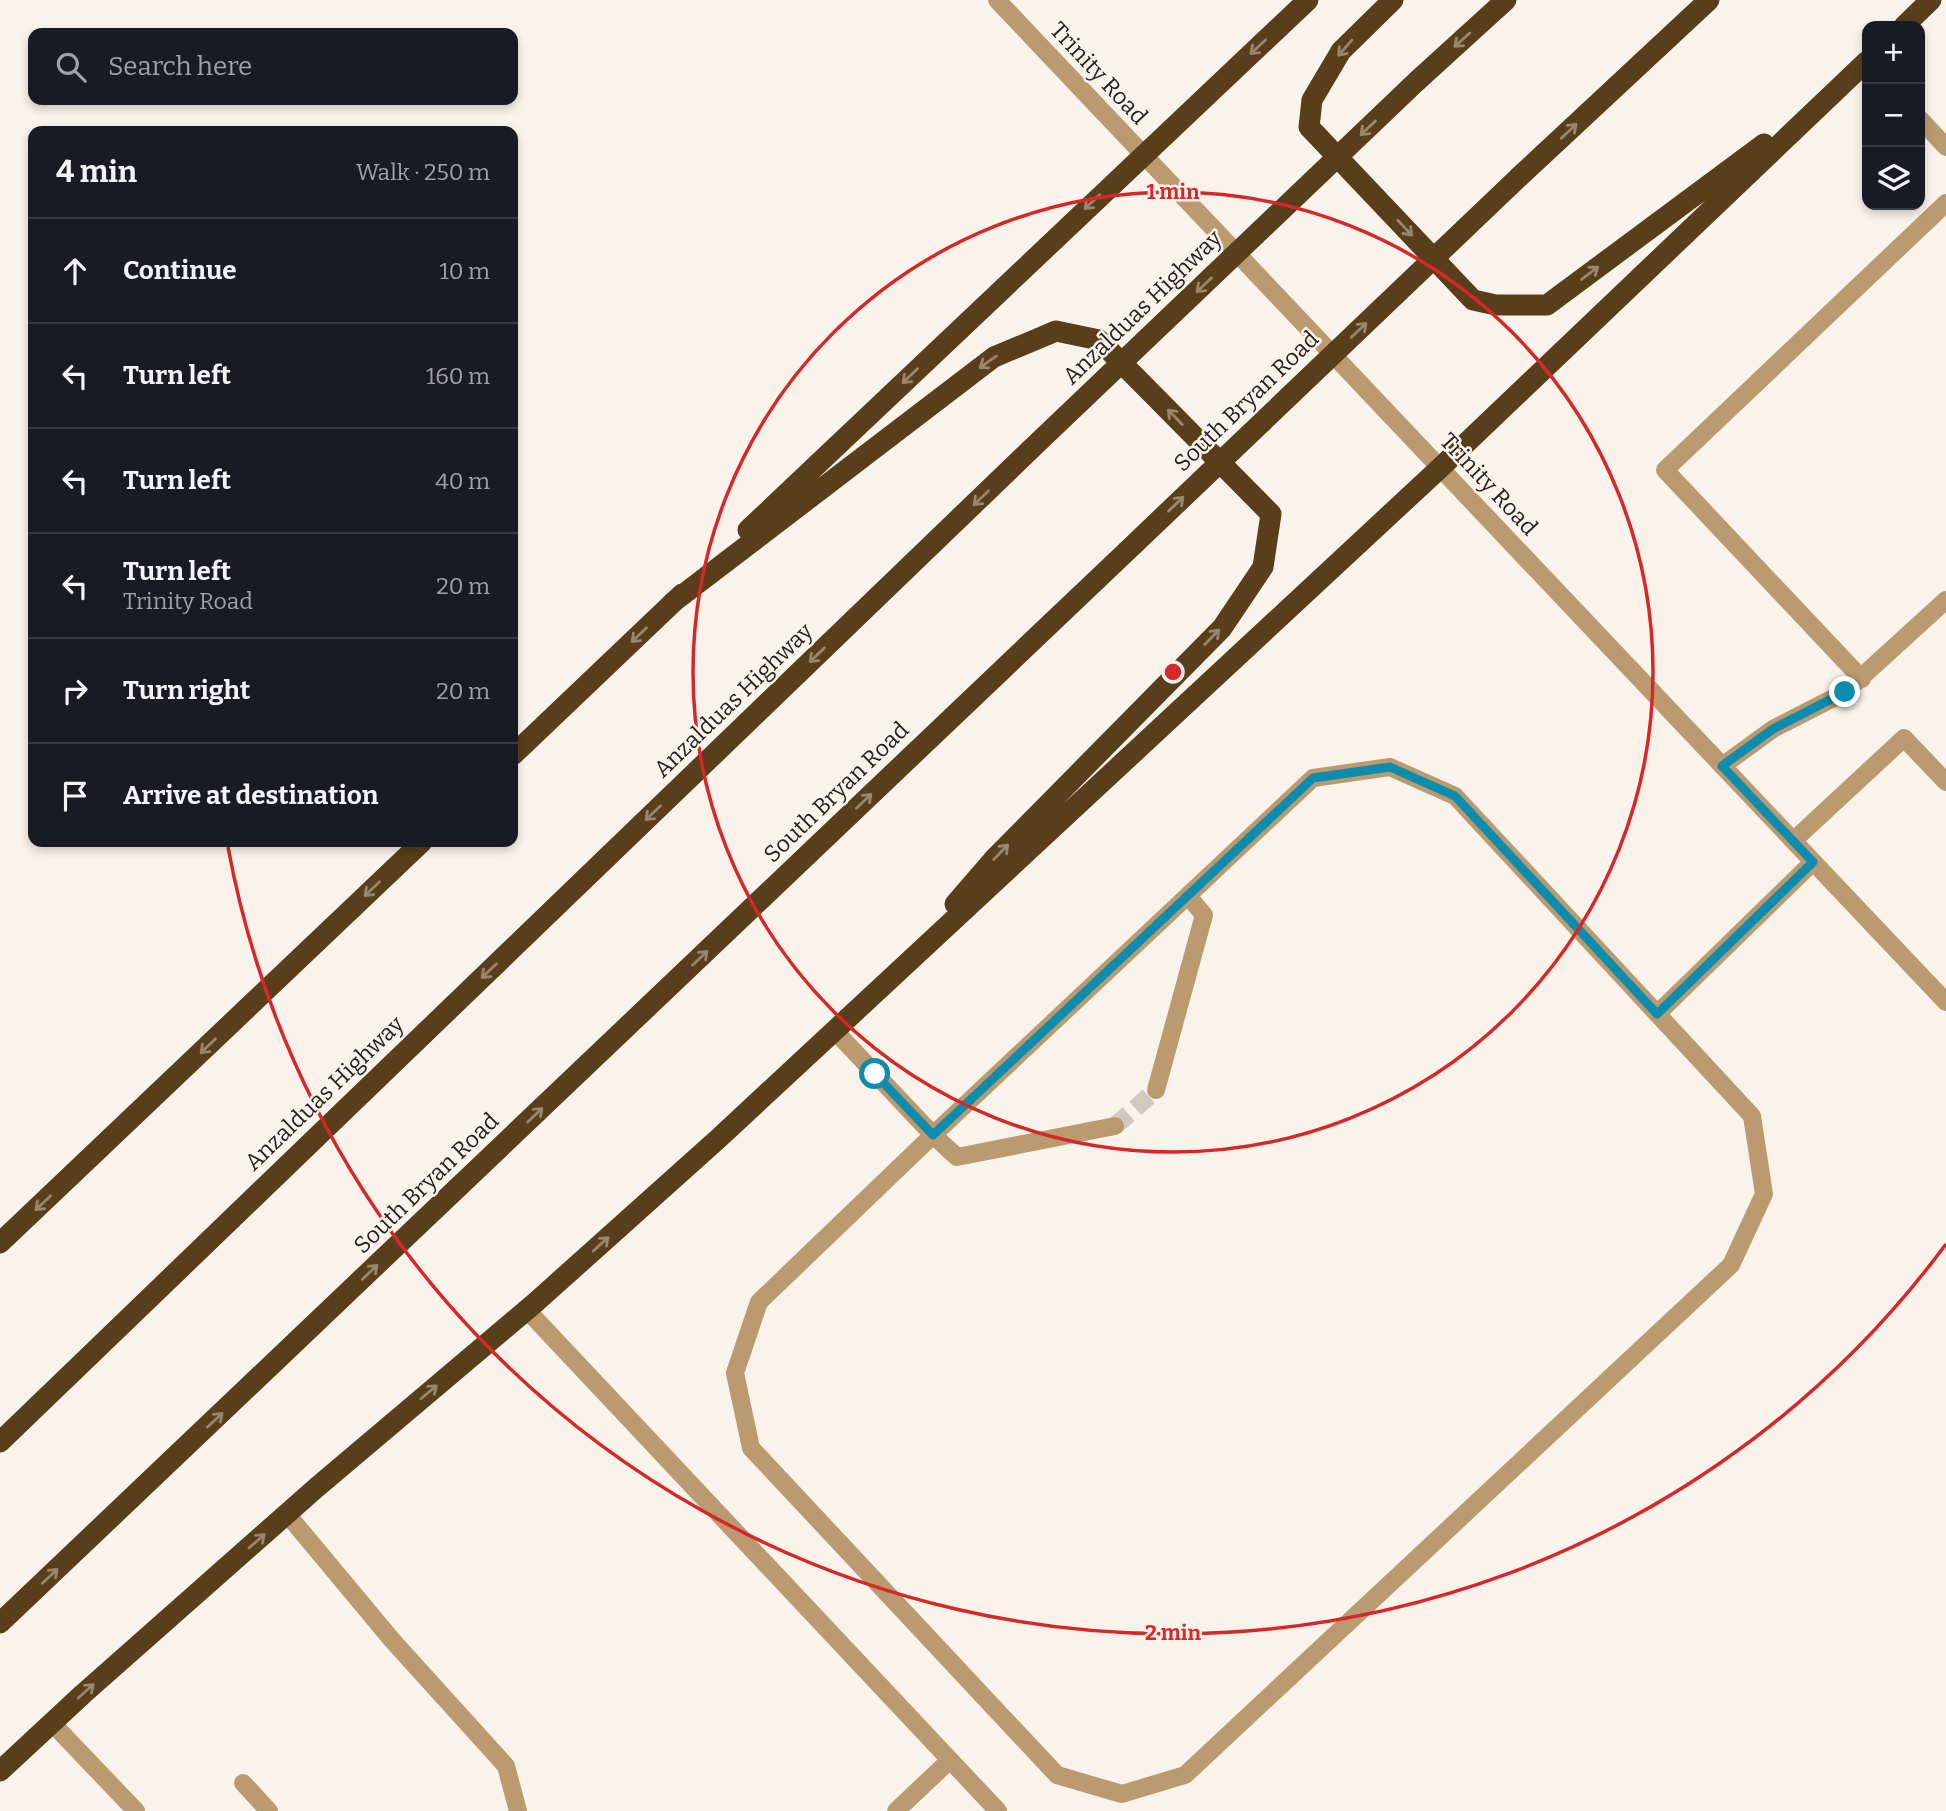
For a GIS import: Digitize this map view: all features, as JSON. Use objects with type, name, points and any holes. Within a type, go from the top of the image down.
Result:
[{"type":"highway","points":[[518,750],[1308,0]]},
{"type":"highway","points":[[1393,0],[1341,51],[1312,100],[1309,127],[1473,300],[1496,305],[1547,305],[1838,89]]},
{"type":"highway","name":"Anzalduas Highway","points":[[0,1442],[1030,450],[1417,81],[1506,0]]},
{"type":"highway","name":"South Bryan Road","points":[[0,1623],[1518,177],[1709,0]]},
{"type":"highway","points":[[1909,21],[1931,0]]},
{"type":"highway","points":[[0,1771],[287,1514],[527,1310],[719,1138],[1440,468],[1862,67]]},
{"type":"highway","points":[[672,603],[994,357],[1056,331],[1099,340],[1271,514],[1263,567],[1222,628],[993,860],[875,995]]},
{"type":"highway","points":[[0,1243],[417,847]]},
{"type":"street","name":"Trinity Road","points":[[997,0],[1946,1002]]},
{"type":"street","points":[[1925,124],[1946,147]]},
{"type":"street","points":[[1861,679],[1665,470],[1946,203]]},
{"type":"street","points":[[1722,766],[1773,729],[1845,692],[1946,600]]},
{"type":"street","points":[[1793,841],[1904,738],[1946,782]]},
{"type":"street","points":[[1390,767],[1455,796],[1752,1116],[1765,1194],[1731,1265],[1185,1775],[1122,1794],[1057,1774],[751,1448],[735,1373],[759,1302],[1188,896],[1313,778],[1390,767]]},
{"type":"street","points":[[1657,1014],[1813,862]]},
{"type":"street","points":[[1156,1090],[1204,915],[1188,896]]},
{"type":"street","points":[[835,1031],[957,1157],[1115,1126]]},
{"type":"street","points":[[527,1310],[998,1811]]},
{"type":"street","points":[[287,1514],[392,1640],[506,1766],[518,1811]]},
{"type":"street","points":[[52,1723],[136,1811]]},
{"type":"street","points":[[896,1811],[950,1760]]},
{"type":"street","points":[[243,1783],[269,1811]]},
{"type":"tunnel","points":[[1115,1126],[1156,1090]]},
{"type":"route","points":[[875,1074],[933,1135],[1313,778],[1390,767],[1455,796],[1657,1014],[1813,862],[1722,766],[1773,729],[1845,692]]}]
